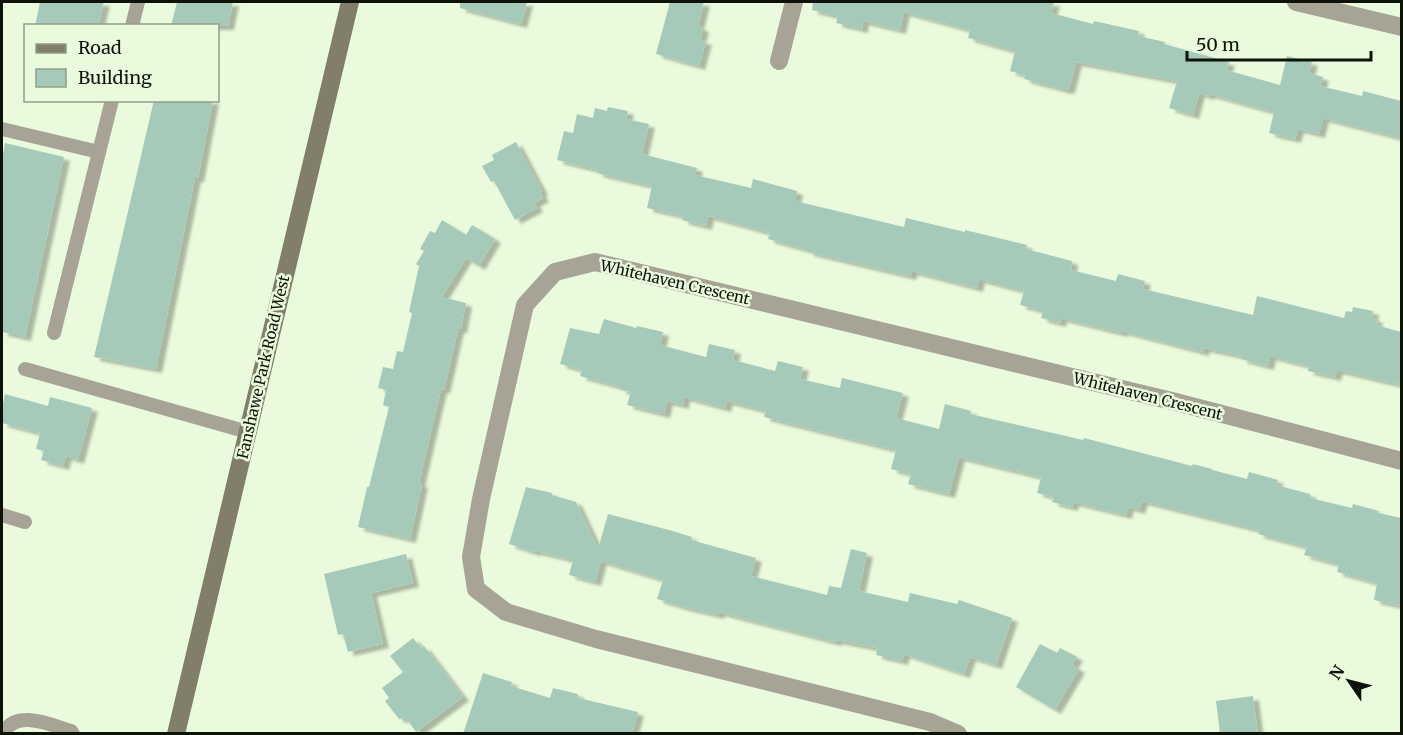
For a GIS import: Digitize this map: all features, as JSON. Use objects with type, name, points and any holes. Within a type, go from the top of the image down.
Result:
[{"type":"main road","name":"Fanshawe Park Road West","points":[[176,734],[350,2]]},
{"type":"street","points":[[778,61],[794,2]]},
{"type":"street","points":[[1296,2],[1401,27]]},
{"type":"street","name":"Whitehaven Crescent","points":[[958,734],[930,722],[596,639],[506,612],[476,589],[471,557],[481,499],[525,305],[555,272],[595,262],[1164,399],[1401,461]]},
{"type":"lane","points":[[132,24],[138,2]]},
{"type":"lane","points":[[54,333],[112,102]]},
{"type":"lane","points":[[2,129],[99,152]]},
{"type":"lane","points":[[25,369],[248,432]]},
{"type":"lane","points":[[2,515],[25,522]]},
{"type":"lane","points":[[3,734],[13,722],[26,719],[71,731],[73,734]]},
{"type":"building","points":[[40,2],[104,2],[98,24],[35,24]]},
{"type":"building","points":[[177,2],[233,2],[228,26],[172,24]]},
{"type":"building","points":[[460,2],[527,2],[521,24],[460,8]]},
{"type":"building","points":[[670,2],[704,2],[698,26],[703,28],[700,40],[706,41],[699,66],[656,54]]},
{"type":"building","points":[[813,2],[1054,2],[1051,13],[1093,24],[1094,21],[1139,31],[1138,36],[1229,62],[1226,70],[1280,85],[1287,56],[1312,62],[1309,73],[1323,77],[1320,86],[1362,96],[1363,91],[1401,101],[1401,138],[1323,118],[1319,134],[1298,129],[1295,139],[1269,133],[1274,112],[1199,93],[1193,115],[1169,108],[1177,81],[1076,62],[1069,89],[1066,90],[1024,79],[1025,75],[1010,71],[1015,51],[968,38],[970,30],[904,12],[900,30],[863,21],[862,29],[836,23],[838,16],[812,10]]},
{"type":"building","points":[[154,102],[213,102],[156,369],[94,357]]},
{"type":"building","points":[[608,107],[628,111],[626,119],[649,124],[642,154],[697,168],[695,175],[751,188],[753,179],[797,191],[795,201],[904,227],[906,218],[1027,245],[1026,249],[1072,261],[1071,270],[1116,281],[1118,274],[1145,281],[1143,289],[1253,315],[1257,296],[1344,318],[1346,311],[1352,312],[1353,307],[1373,311],[1372,318],[1377,319],[1376,325],[1401,332],[1401,385],[1337,370],[1335,377],[1308,371],[1309,366],[1270,356],[1268,366],[1241,359],[1242,356],[1204,348],[1203,352],[1061,318],[1060,323],[1041,318],[1043,311],[1020,305],[1024,291],[979,279],[977,288],[912,271],[910,276],[808,252],[808,250],[768,239],[770,233],[708,216],[706,226],[682,220],[683,216],[647,208],[652,186],[597,173],[598,170],[557,160],[564,131],[573,133],[577,114],[593,118],[595,108],[607,111]]},
{"type":"building","points":[[516,142],[542,191],[540,192],[543,198],[534,203],[537,208],[515,220],[494,181],[491,182],[482,166],[494,160],[492,155]]},
{"type":"building","points":[[5,143],[64,157],[25,337],[2,332],[2,160]]},
{"type":"building","points":[[442,220],[466,235],[472,225],[495,239],[479,266],[466,258],[442,297],[466,303],[444,390],[441,389],[419,483],[422,484],[410,539],[358,527],[389,407],[383,405],[386,390],[378,388],[383,367],[393,369],[397,351],[403,352],[419,266],[416,264],[424,251],[420,249],[430,231],[435,233]]},
{"type":"building","points":[[604,319],[636,328],[637,326],[663,332],[660,345],[706,357],[709,344],[735,350],[733,360],[775,371],[778,361],[803,367],[800,379],[840,388],[842,378],[903,393],[896,418],[939,429],[945,404],[971,411],[970,414],[1083,440],[1084,438],[1247,479],[1249,472],[1278,480],[1276,485],[1310,494],[1310,498],[1352,508],[1353,504],[1401,518],[1401,606],[1374,600],[1377,583],[1337,572],[1339,564],[1304,555],[1307,547],[1258,534],[1259,530],[1142,501],[1139,510],[1128,507],[1126,515],[1073,502],[1072,507],[1052,502],[1054,497],[1037,493],[1041,477],[959,457],[949,494],[908,484],[911,474],[891,469],[896,450],[764,417],[766,411],[727,401],[725,408],[684,397],[683,405],[667,401],[664,414],[627,405],[631,392],[580,376],[582,370],[560,364],[570,328],[599,334]]},
{"type":"building","points":[[5,394],[48,406],[50,397],[92,408],[78,460],[66,456],[63,466],[41,460],[44,451],[36,449],[40,433],[2,423]]},
{"type":"building","points":[[526,487],[576,502],[598,549],[608,514],[669,530],[692,537],[691,540],[756,558],[751,576],[827,595],[829,586],[841,588],[851,549],[867,553],[859,591],[908,602],[910,593],[957,604],[959,600],[1012,618],[996,665],[970,657],[964,674],[904,654],[902,661],[876,655],[877,648],[836,640],[835,642],[719,612],[718,615],[684,607],[657,599],[663,580],[601,561],[595,582],[569,575],[573,560],[509,544]]},
{"type":"building","points":[[406,554],[413,583],[371,593],[383,644],[348,652],[343,634],[338,635],[324,574]]},
{"type":"building","points":[[413,638],[421,648],[424,646],[463,697],[416,732],[406,718],[399,719],[385,701],[389,698],[382,688],[403,672],[390,656]]},
{"type":"building","points":[[1040,644],[1057,653],[1060,648],[1077,657],[1072,665],[1079,669],[1055,710],[1016,687]]},
{"type":"building","points":[[483,673],[512,682],[511,686],[550,698],[553,688],[578,694],[578,698],[638,712],[632,734],[463,734]]},
{"type":"building","points":[[1253,696],[1258,734],[1220,734],[1216,701]]}]
